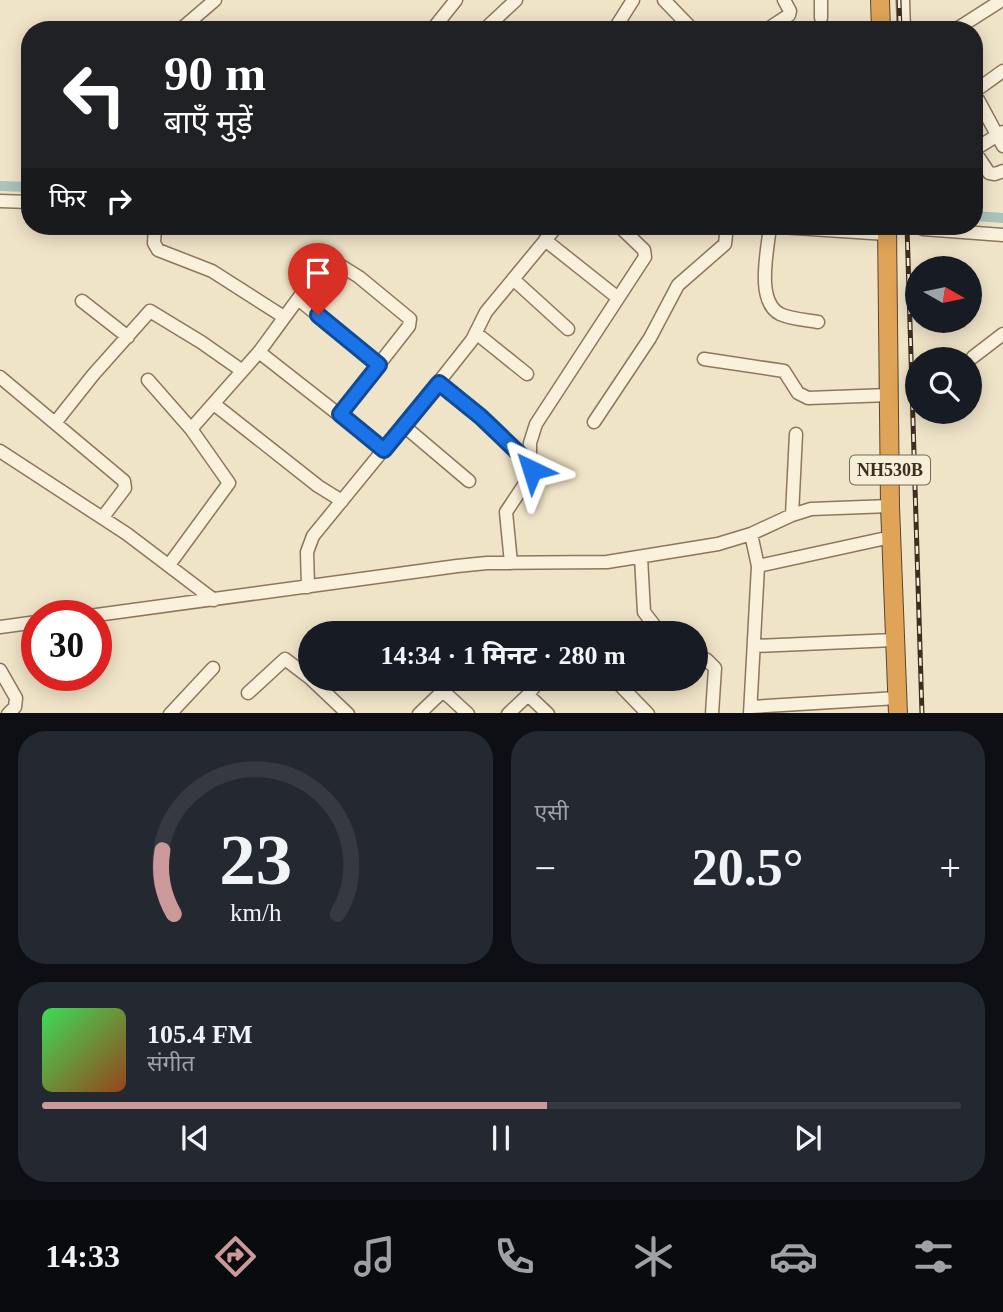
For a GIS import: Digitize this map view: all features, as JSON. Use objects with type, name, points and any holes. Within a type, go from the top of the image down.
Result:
[{"type":"highway","points":[[880,0],[881,21]]},
{"type":"highway","name":"NH530B","points":[[887,235],[890,506],[898,706]]},
{"type":"street","points":[[190,21],[215,0]]},
{"type":"street","points":[[439,21],[456,0]]},
{"type":"street","points":[[494,21],[516,0]]},
{"type":"street","points":[[664,0],[684,21]]},
{"type":"street","points":[[784,0],[790,11],[786,21]]},
{"type":"street","points":[[821,0],[821,18]]},
{"type":"street","points":[[903,0],[904,21]]},
{"type":"street","points":[[970,21],[1001,0]]},
{"type":"street","points":[[619,21],[629,2]]},
{"type":"street","points":[[983,86],[1003,71]]},
{"type":"street","points":[[983,106],[1001,138],[983,146]]},
{"type":"street","points":[[983,163],[989,173],[1003,171]]},
{"type":"street","points":[[0,201],[21,202]]},
{"type":"street","points":[[983,234],[1003,235]]},
{"type":"street","points":[[154,235],[154,243],[158,250],[212,271],[284,317]]},
{"type":"street","points":[[309,587],[307,547],[313,536],[439,383],[475,334],[486,312],[549,235]]},
{"type":"street","points":[[511,563],[506,512],[530,476],[530,443],[536,424],[645,254],[627,235]]},
{"type":"street","points":[[594,422],[650,338],[678,285],[724,244],[726,235]]},
{"type":"street","points":[[769,235],[765,270],[768,302],[780,314],[818,322]]},
{"type":"street","points":[[545,240],[618,298]]},
{"type":"street","points":[[191,429],[259,352],[325,262],[330,259],[359,277],[408,315],[409,326],[340,414]]},
{"type":"street","points":[[513,279],[568,330]]},
{"type":"street","points":[[298,299],[379,365]]},
{"type":"street","points":[[82,301],[128,337]]},
{"type":"street","points":[[55,423],[146,313],[154,312],[241,370]]},
{"type":"street","points":[[475,334],[527,374]]},
{"type":"street","points":[[982,350],[1003,334]]},
{"type":"street","points":[[259,352],[384,450]]},
{"type":"street","points":[[704,359],[785,371],[798,393],[808,398],[889,395]]},
{"type":"street","points":[[0,377],[125,483],[125,488],[103,517]]},
{"type":"street","points":[[148,380],[191,429],[229,483],[169,565]]},
{"type":"street","points":[[439,383],[481,417],[531,465]]},
{"type":"street","points":[[214,404],[318,486],[342,501]]},
{"type":"street","points":[[404,426],[469,481]]},
{"type":"street","points":[[792,515],[796,434]]},
{"type":"street","points":[[0,451],[103,517],[214,600]]},
{"type":"street","points":[[112,613],[457,566],[607,562],[718,544],[751,534],[792,515],[824,507],[890,506]]},
{"type":"street","points":[[751,534],[758,566],[751,710],[898,706]]},
{"type":"street","points":[[758,566],[891,537]]},
{"type":"street","points":[[641,556],[644,612],[651,621]]},
{"type":"street","points":[[0,627],[21,624]]},
{"type":"street","points":[[755,646],[894,640]]},
{"type":"street","points":[[248,693],[285,659],[298,668]]},
{"type":"street","points":[[708,661],[715,668],[712,713]]},
{"type":"street","points":[[170,713],[213,668]]},
{"type":"street","points":[[0,670],[17,703],[8,713]]},
{"type":"street","points":[[320,691],[334,709],[348,713]]},
{"type":"street","points":[[419,713],[443,691],[468,713]]},
{"type":"street","points":[[509,713],[531,691]]},
{"type":"street","points":[[626,691],[648,713]]},
{"type":"street","points":[[528,695],[548,713]]},
{"type":"waterway","points":[[0,186],[21,187]]},
{"type":"waterway","points":[[983,217],[1003,218]]},
{"type":"railway","points":[[899,0],[900,21]]},
{"type":"railway","points":[[907,235],[922,713]]},
{"type":"route","points":[[318,315],[379,365],[340,414],[384,450],[439,383],[481,417],[531,465],[532,470]]}]
